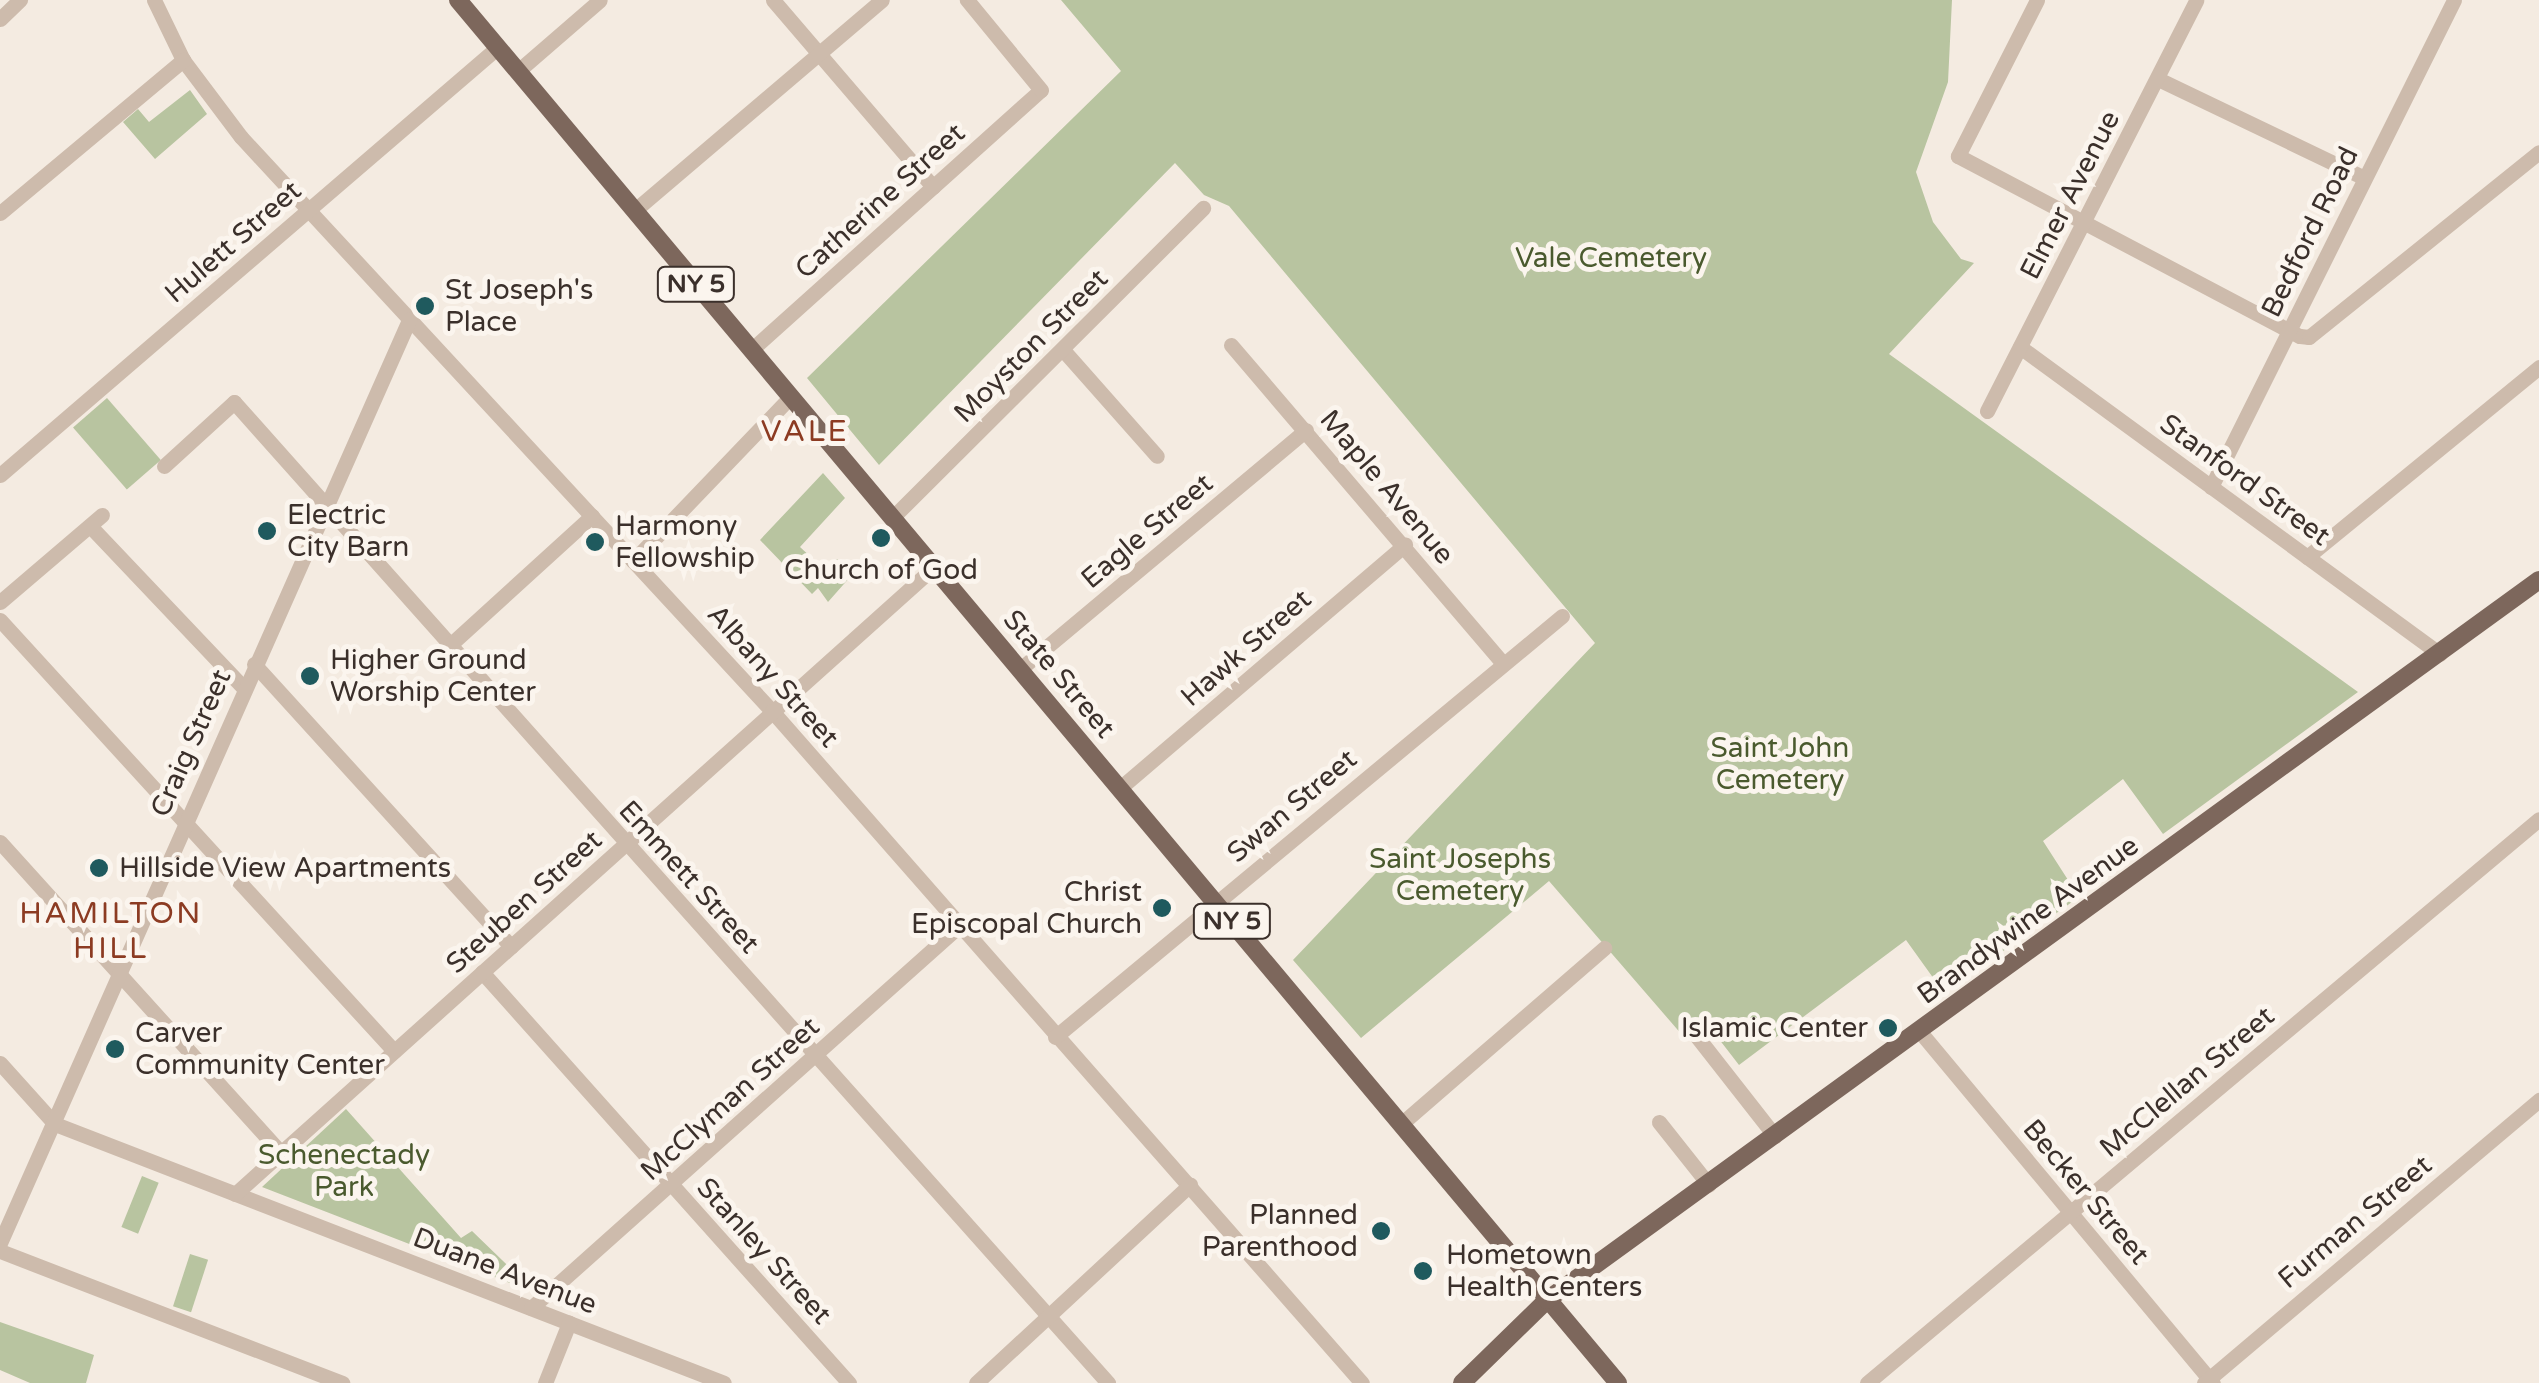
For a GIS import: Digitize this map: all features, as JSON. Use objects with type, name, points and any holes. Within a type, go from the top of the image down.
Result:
[{"type":"main road","name":"State Street","points":[[458,0],[1618,1383]]},
{"type":"main road","name":"Brandywine Avenue","points":[[1462,1383],[1546,1300],[1922,1033],[2539,580]]},
{"type":"street","points":[[0,19],[20,0]]},
{"type":"street","name":"Albany Street","points":[[154,0],[183,60],[241,137],[772,711],[1362,1383]]},
{"type":"street","points":[[518,71],[600,0]]},
{"type":"street","points":[[774,0],[933,187]]},
{"type":"street","points":[[635,210],[882,0]]},
{"type":"street","name":"Catherine Street","points":[[752,350],[1042,90],[967,0]]},
{"type":"street","points":[[2036,0],[1958,156],[2309,337],[2539,152]]},
{"type":"street","name":"Elmer Avenue","points":[[1987,411],[2196,0]]},
{"type":"street","name":"Bedford Road","points":[[2211,487],[2454,0]]},
{"type":"street","name":"Hulett Street","points":[[0,475],[498,47]]},
{"type":"street","points":[[0,214],[183,60]]},
{"type":"street","points":[[2158,79],[2365,178]]},
{"type":"street","name":"Moyston Street","points":[[893,518],[1203,208]]},
{"type":"street","name":"Craig Street","points":[[0,1247],[184,819],[409,320]]},
{"type":"street","name":"Maple Avenue","points":[[1231,345],[1503,664]]},
{"type":"street","name":"Stanford Street","points":[[2020,347],[2440,654]]},
{"type":"street","points":[[1064,351],[1156,456]]},
{"type":"street","points":[[2306,556],[2539,368]]},
{"type":"street","points":[[633,561],[790,397]]},
{"type":"street","name":"Emmett Street","points":[[164,466],[234,402],[1108,1383]]},
{"type":"street","name":"Eagle Street","points":[[1019,670],[1306,430]]},
{"type":"street","points":[[450,645],[592,516]]},
{"type":"street","points":[[0,602],[96,521],[243,687]]},
{"type":"street","name":"Hawk Street","points":[[1120,788],[1404,545]]},
{"type":"street","name":"Steuben Street","points":[[235,1194],[934,567]]},
{"type":"street","name":"Swan Street","points":[[1055,1036],[1562,616]]},
{"type":"street","points":[[0,620],[394,1051]]},
{"type":"street","points":[[254,664],[512,946]]},
{"type":"street","name":"McClellan Street","points":[[1867,1383],[2539,819]]},
{"type":"street","points":[[0,842],[280,1152]]},
{"type":"street","name":"McClyman Street","points":[[532,1308],[960,925]]},
{"type":"street","points":[[1401,1124],[1604,948]]},
{"type":"street","name":"Stanley Street","points":[[482,972],[849,1383]]},
{"type":"street","points":[[1691,1029],[1776,1136]]},
{"type":"street","name":"Becker Street","points":[[1922,1033],[2209,1381]]},
{"type":"street","points":[[0,1063],[24,1089]]},
{"type":"street","name":"Duane Avenue","points":[[0,1080],[24,1089],[55,1124],[724,1383]]},
{"type":"street","name":"Furman Street","points":[[2209,1381],[2539,1100]]},
{"type":"street","points":[[1659,1122],[1709,1185]]},
{"type":"street","points":[[976,1383],[1190,1186]]},
{"type":"street","points":[[0,1247],[342,1383]]},
{"type":"street","points":[[546,1383],[569,1323]]},
{"type":"green space","name":"Vale Cemetery","points":[[1061,0],[1952,0],[1948,82],[1916,172],[1933,222],[1961,259],[1974,263],[1889,354],[2358,692],[2163,834],[2123,779],[2043,841],[2079,897],[1944,993],[1906,940],[1739,1065],[1705,1021],[1683,1036],[1549,881],[1361,1038],[1293,960],[1595,643],[1229,206],[1204,195],[1175,163],[879,465],[807,378],[1121,71]]},
{"type":"green space","points":[[190,90],[207,114],[155,159],[123,122],[138,109],[149,122]]},
{"type":"green space","points":[[107,398],[161,460],[127,489],[73,428]]},
{"type":"green space","points":[[823,473],[845,498],[800,547],[826,571],[837,559],[851,576],[828,602],[818,588],[812,594],[760,540]]},
{"type":"green space","name":"Schenectady Park","points":[[346,1109],[461,1238],[472,1231],[536,1293],[262,1187]]},
{"type":"green space","points":[[142,1176],[159,1183],[138,1234],[121,1227]]},
{"type":"green space","points":[[190,1254],[208,1260],[191,1312],[173,1306]]},
{"type":"green space","points":[[0,1322],[94,1355],[86,1383],[30,1383],[0,1370]]},
{"type":"place","name":"St Joseph's Place","points":[[425,306]]},
{"type":"place","name":"Electric City Barn","points":[[267,531]]},
{"type":"place","name":"Church of God","points":[[881,538]]},
{"type":"place","name":"Harmony Fellowship","points":[[595,542]]},
{"type":"place","name":"Higher Ground Worship Center","points":[[310,676]]},
{"type":"place","name":"Hillside View Apartments","points":[[99,868]]},
{"type":"place","name":"Christ Episcopal Church","points":[[1162,908]]},
{"type":"place","name":"Islamic Center","points":[[1888,1028]]},
{"type":"place","name":"Carver Community Center","points":[[115,1049]]},
{"type":"place","name":"Planned Parenthood","points":[[1381,1231]]},
{"type":"place","name":"Hometown Health Centers","points":[[1423,1271]]},
{"type":"district","name":"VALE","points":[[805,432]]},
{"type":"district","name":"HAMILTON HILL","points":[[111,931]]},
{"type":"park label","name":"Saint John Cemetery","points":[[1780,764]]},
{"type":"park label","name":"Saint Josephs Cemetery","points":[[1460,875]]}]
